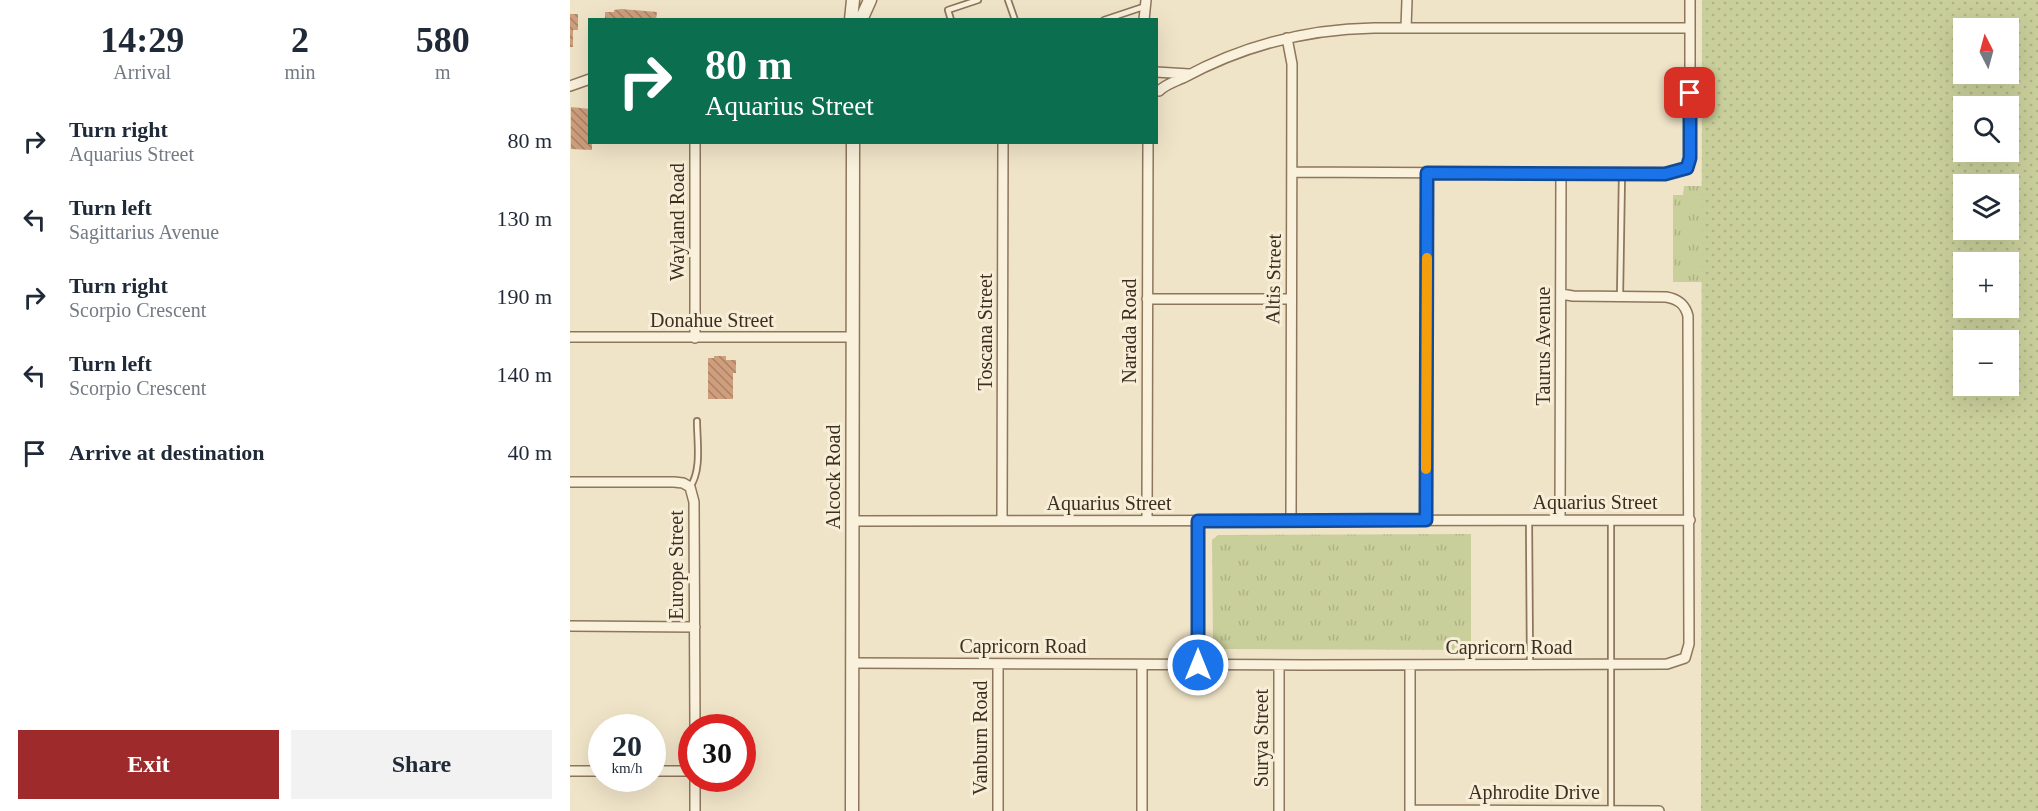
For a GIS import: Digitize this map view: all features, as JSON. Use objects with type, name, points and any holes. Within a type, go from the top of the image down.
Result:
[{"type":"street","points":[[851,18],[853,0]]},
{"type":"street","points":[[1406,28],[1407,0]]},
{"type":"street","points":[[1292,172],[1665,174],[1683,171],[1689,164],[1690,0]]},
{"type":"street","points":[[862,18],[867,1]]},
{"type":"street","points":[[1144,18],[1146,3]]},
{"type":"street","points":[[1158,93],[1163,87],[1189,74],[1241,52],[1313,32],[1406,28],[1690,28]]},
{"type":"street","name":"Altis Street","points":[[1287,38],[1292,64],[1291,521]]},
{"type":"street","points":[[1158,72],[1189,74]]},
{"type":"street","points":[[570,86],[588,80]]},
{"type":"street","name":"Wayland Road","points":[[695,144],[695,338]]},
{"type":"street","name":"Alcock Road","points":[[852,144],[852,811]]},
{"type":"street","name":"Toscana Street","points":[[1002,521],[1003,144]]},
{"type":"street","name":"Narada Road","points":[[1147,520],[1148,144]]},
{"type":"street","points":[[1426,520],[1427,173]]},
{"type":"street","name":"Taurus Avenue","points":[[1560,520],[1561,173]]},
{"type":"street","name":"Capricorn Road","points":[[853,663],[1672,664],[1685,658],[1689,644],[1690,520],[1687,310],[1679,301],[1666,297],[1561,294]]},
{"type":"street","points":[[1147,298],[1291,299]]},
{"type":"street","name":"Donahue Street","points":[[570,337],[853,337]]},
{"type":"street","name":"Europe Street","points":[[570,482],[674,482],[683,483],[690,488],[694,502],[695,714]]},
{"type":"street","name":"Aquarius Street","points":[[853,521],[1690,520]]},
{"type":"street","points":[[1198,521],[1198,665]]},
{"type":"street","points":[[570,626],[695,627]]},
{"type":"street","name":"Vanburn Road","points":[[998,664],[998,811]]},
{"type":"street","points":[[1142,665],[1142,811]]},
{"type":"street","name":"Surya Street","points":[[1279,665],[1279,811]]},
{"type":"street","points":[[1410,665],[1410,811]]},
{"type":"street","points":[[570,771],[588,771]]},
{"type":"street","points":[[695,792],[695,811]]},
{"type":"street","name":"Aphrodite Drive","points":[[1410,811],[1659,811]]},
{"type":"lane","points":[[950,18],[948,10],[978,0]]},
{"type":"lane","points":[[1008,0],[1014,18]]},
{"type":"lane","points":[[1109,18],[1146,3]]},
{"type":"lane","points":[[1620,297],[1622,173]]},
{"type":"lane","points":[[690,488],[696,472],[697,422]]},
{"type":"lane","points":[[1529,520],[1530,664]]},
{"type":"lane","points":[[1611,520],[1611,810]]},
{"type":"green space","points":[[1702,0],[2038,0],[2038,811],[1701,811]]},
{"type":"green space","points":[[1684,186],[1702,186],[1702,282],[1673,282],[1673,195],[1683,195]]},
{"type":"green space","points":[[1471,534],[1471,650],[1218,649],[1213,644],[1212,540],[1218,535]]},
{"type":"building","points":[[614,10],[657,12],[656,18],[605,18],[605,12],[614,12]]},
{"type":"building","points":[[570,14],[578,14],[578,30],[573,30],[573,47],[570,47]]},
{"type":"building","points":[[571,107],[588,109],[588,144],[592,144],[592,150],[571,149]]},
{"type":"building","points":[[714,356],[726,356],[726,360],[736,360],[736,373],[733,373],[733,399],[708,399],[708,358],[714,358]]},
{"type":"slow traffic","points":[[1426,469],[1427,258]]},
{"type":"route","points":[[1198,665],[1198,521],[1426,520],[1427,173],[1665,174],[1683,171],[1687,168],[1690,158],[1690,93]]}]
